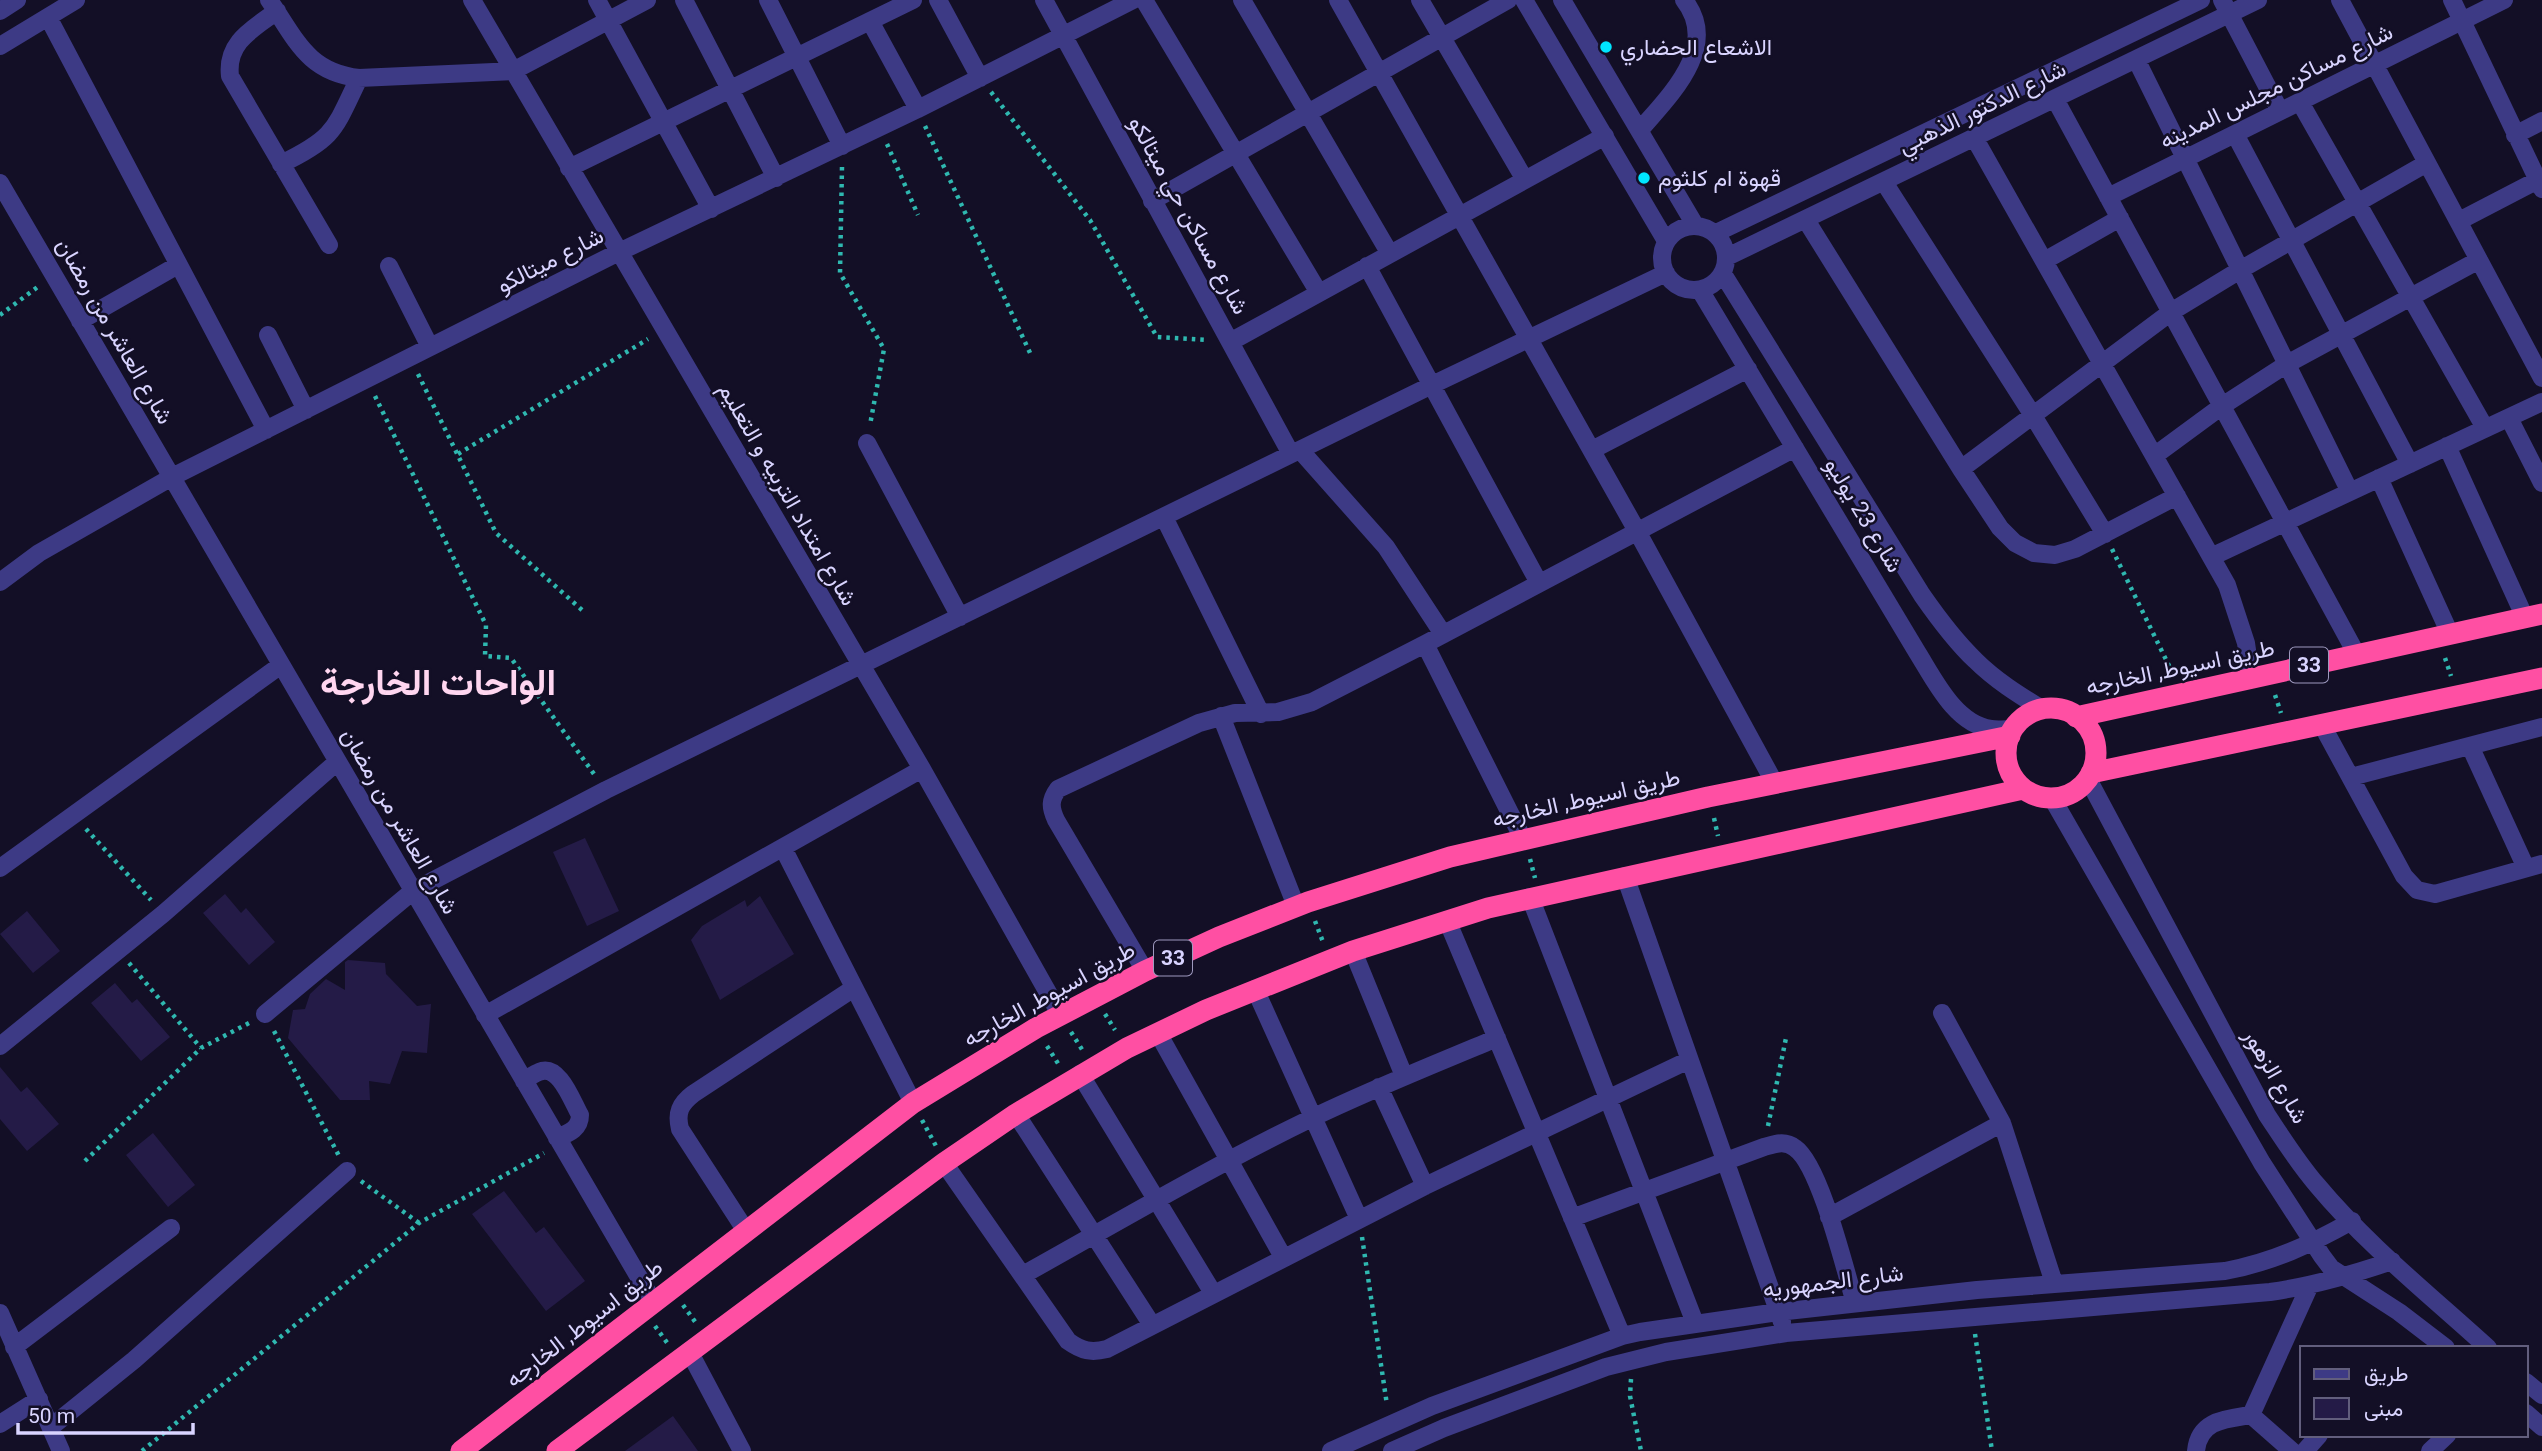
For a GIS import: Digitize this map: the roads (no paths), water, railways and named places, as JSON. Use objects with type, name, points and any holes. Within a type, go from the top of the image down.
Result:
[{"type":"highway","name":"طريق اسيوط, الخارجه","points":[[2076,717],[2534,616]]},
{"type":"highway","points":[[2090,776],[2542,678]]},
{"type":"highway","points":[[2042,709],[2066,711],[2076,717],[2086,725],[2096,749],[2090,776],[2078,789],[2066,796],[2037,796],[2023,789],[2007,765],[2006,750],[2011,732],[2031,713],[2042,709]]},
{"type":"highway","name":"طريق اسيوط, الخارجه","points":[[461,1451],[913,1103],[1035,1028],[1145,971],[1219,937],[1302,904],[1450,857],[1708,796],[2011,732]]},
{"type":"highway","points":[[557,1451],[944,1163],[1016,1114],[1127,1048],[1255,989],[1353,951],[1447,920],[1535,896],[2023,789]]},
{"type":"street","points":[[0,10],[16,0]]},
{"type":"street","points":[[0,46],[76,0]]},
{"type":"street","name":"شارع امتداد التربيه و التعليم","points":[[472,0],[922,769],[1060,1014]]},
{"type":"street","points":[[597,0],[711,209]]},
{"type":"street","points":[[329,245],[234,85],[229,65],[230,55],[242,38],[273,6],[305,52],[320,67],[338,76],[359,78],[513,71],[647,0]]},
{"type":"street","points":[[684,0],[776,178]]},
{"type":"street","points":[[768,0],[842,146]]},
{"type":"street","points":[[569,168],[913,0]]},
{"type":"street","points":[[938,0],[980,78]]},
{"type":"street","name":"شارع مساكن حي ميتالكو","points":[[1044,0],[1230,342],[1296,452],[1386,547],[1443,634]]},
{"type":"street","name":"شارع ميتالكو","points":[[0,582],[39,553],[172,477],[619,252],[880,128],[1133,0]]},
{"type":"street","points":[[1144,0],[1319,293]]},
{"type":"street","points":[[1242,0],[1390,254]]},
{"type":"street","points":[[1338,0],[1637,531],[1774,782]]},
{"type":"street","points":[[1420,0],[1525,180]]},
{"type":"street","points":[[1152,201],[1508,0]]},
{"type":"street","points":[[1524,0],[1666,241]]},
{"type":"street","points":[[1562,0],[1695,225]]},
{"type":"street","points":[[1640,130],[1678,86],[1696,47],[1696,26],[1684,0]]},
{"type":"street","name":"شارع الدكتور الذهبي","points":[[1716,233],[2201,0]]},
{"type":"street","name":"شارع الدكتور الذهبي","points":[[1725,266],[1806,219],[2136,59],[2226,7],[2258,0]]},
{"type":"street","points":[[2340,0],[2542,378]]},
{"type":"street","points":[[2452,0],[2540,185],[2459,221]]},
{"type":"street","name":"شارع مساكن مجلس المدينه","points":[[2108,197],[2504,0]]},
{"type":"street","points":[[2226,7],[2280,111]]},
{"type":"street","points":[[48,18],[266,430]]},
{"type":"street","points":[[870,21],[918,109]]},
{"type":"street","points":[[2136,59],[2350,492]]},
{"type":"street","points":[[281,164],[314,148],[328,137],[339,122],[359,78]]},
{"type":"street","points":[[2055,99],[2357,654]]},
{"type":"street","points":[[2300,102],[2485,428]]},
{"type":"street","points":[[2515,135],[2542,121]]},
{"type":"street","points":[[2235,134],[2410,464]]},
{"type":"street","points":[[1230,342],[1605,136]]},
{"type":"street","points":[[1975,139],[2227,585],[2260,676]]},
{"type":"street","points":[[1961,469],[2171,312],[2427,163]]},
{"type":"street","points":[[1884,182],[2105,534]]},
{"type":"street","name":"شارع العاشر من رمضان","points":[[0,183],[524,1082],[649,1306]]},
{"type":"street","points":[[2044,261],[2120,218]]},
{"type":"street","points":[[1806,219],[1961,469],[2000,528],[2015,543],[2034,553],[2055,555],[2075,550],[2177,496]]},
{"type":"street","points":[[1695,225],[1716,233],[1724,244],[1725,266],[1709,287],[1700,290],[1681,287],[1666,273],[1662,263],[1662,251],[1666,241],[1674,232],[1695,225]]},
{"type":"street","points":[[2154,456],[2222,406],[2287,364],[2479,260]]},
{"type":"street","points":[[80,321],[178,265]]},
{"type":"street","points":[[389,266],[430,347]]},
{"type":"street","name":"شارع 23 يوليو","points":[[1725,266],[1922,595],[1947,629],[1985,669],[2005,686],[2042,709]]},
{"type":"street","points":[[1367,267],[1539,583]]},
{"type":"street","points":[[265,1014],[413,891],[606,790],[859,665],[1666,273]]},
{"type":"street","name":"شارع 23 يوليو","points":[[1700,290],[1917,652],[1951,703],[1968,720],[1989,729],[2011,732]]},
{"type":"street","points":[[268,335],[306,410]]},
{"type":"street","points":[[1591,450],[1748,369]]},
{"type":"street","points":[[2211,557],[2542,402]]},
{"type":"street","points":[[2509,418],[2542,483]]},
{"type":"street","points":[[867,443],[960,617]]},
{"type":"street","points":[[2446,446],[2534,616]]},
{"type":"street","points":[[1145,971],[1051,810],[1052,798],[1059,789],[1199,723],[1235,713],[1278,712],[1312,702],[1795,448]]},
{"type":"street","points":[[2379,478],[2444,635]]},
{"type":"street","points":[[1164,517],[1261,714]]},
{"type":"street","points":[[1425,644],[1523,839]]},
{"type":"street","points":[[0,868],[281,664]]},
{"type":"street","points":[[1222,716],[1302,904]]},
{"type":"street","points":[[2322,725],[2404,876],[2417,890],[2426,894],[2435,894],[2534,866],[2470,746]]},
{"type":"street","points":[[2351,777],[2542,727]]},
{"type":"street","points":[[0,1046],[163,914],[337,762]]},
{"type":"street","points":[[485,1015],[922,769]]},
{"type":"street","name":"شارع الزهور","points":[[2090,776],[2267,1115],[2318,1186],[2352,1222],[2486,1346]]},
{"type":"street","points":[[2052,798],[2262,1163],[2331,1268],[2399,1312],[2442,1346]]},
{"type":"street","points":[[783,848],[913,1103]]},
{"type":"street","points":[[1625,876],[1786,1333]]},
{"type":"street","points":[[1535,896],[1608,1097],[1695,1323]]},
{"type":"street","points":[[1447,920],[1622,1336]]},
{"type":"street","points":[[1353,951],[1404,1076]]},
{"type":"street","points":[[746,1231],[680,1129],[679,1109],[685,1100],[854,988]]},
{"type":"street","points":[[1255,989],[1359,1219]]},
{"type":"street","points":[[1942,1013],[2002,1123],[2054,1283]]},
{"type":"street","points":[[1158,1033],[1283,1257]]},
{"type":"street","points":[[1023,1275],[1228,1161],[1312,1118],[1497,1038]]},
{"type":"street","points":[[944,1163],[1068,1341],[1080,1349],[1094,1352],[1107,1349],[1425,1186],[1689,1060]]},
{"type":"street","points":[[524,1082],[539,1072],[553,1072],[580,1115],[577,1127],[558,1141]]},
{"type":"street","points":[[1080,1074],[1213,1293]]},
{"type":"street","points":[[1379,1087],[1425,1186]]},
{"type":"street","points":[[1016,1114],[1152,1325]]},
{"type":"street","points":[[1829,1217],[2002,1123]]},
{"type":"street","points":[[1572,1218],[1764,1147],[1788,1144],[1807,1160],[1829,1217],[1855,1303]]},
{"type":"street","points":[[51,1427],[134,1360],[347,1171]]},
{"type":"street","name":"شارع الجمهوريه","points":[[1331,1451],[1390,1423],[1622,1336],[1695,1323],[1855,1303],[2054,1283],[2225,1271],[2260,1265],[2352,1222]]},
{"type":"street","points":[[14,1347],[171,1228]]},
{"type":"street","name":"شارع الجمهوريه","points":[[1391,1451],[1631,1359],[1786,1333],[2190,1300],[2309,1287],[2392,1261]]},
{"type":"street","points":[[2251,1415],[2309,1287]]},
{"type":"street","points":[[0,1313],[61,1451]]},
{"type":"street","points":[[684,1355],[741,1451]]},
{"type":"street","points":[[1503,1380],[1511,1403]]},
{"type":"street","points":[[2528,1383],[2542,1395]]},
{"type":"street","points":[[0,1424],[39,1399]]},
{"type":"street","points":[[2196,1451],[2199,1438],[2208,1425],[2251,1415]]},
{"type":"street","points":[[2251,1415],[2292,1451]]},
{"type":"street","points":[[2528,1415],[2542,1427]]},
{"type":"street","points":[[2305,1451],[2317,1437]]},
{"type":"street","points":[[2430,1451],[2445,1437]]},
{"type":"place","name":"الاشعاع الحضاري","points":[[1606,47]]},
{"type":"place","name":"قهوة ام كلثوم","points":[[1644,178]]},
{"type":"district","name":"الواحات الخارجة","points":[[438,682]]}]
